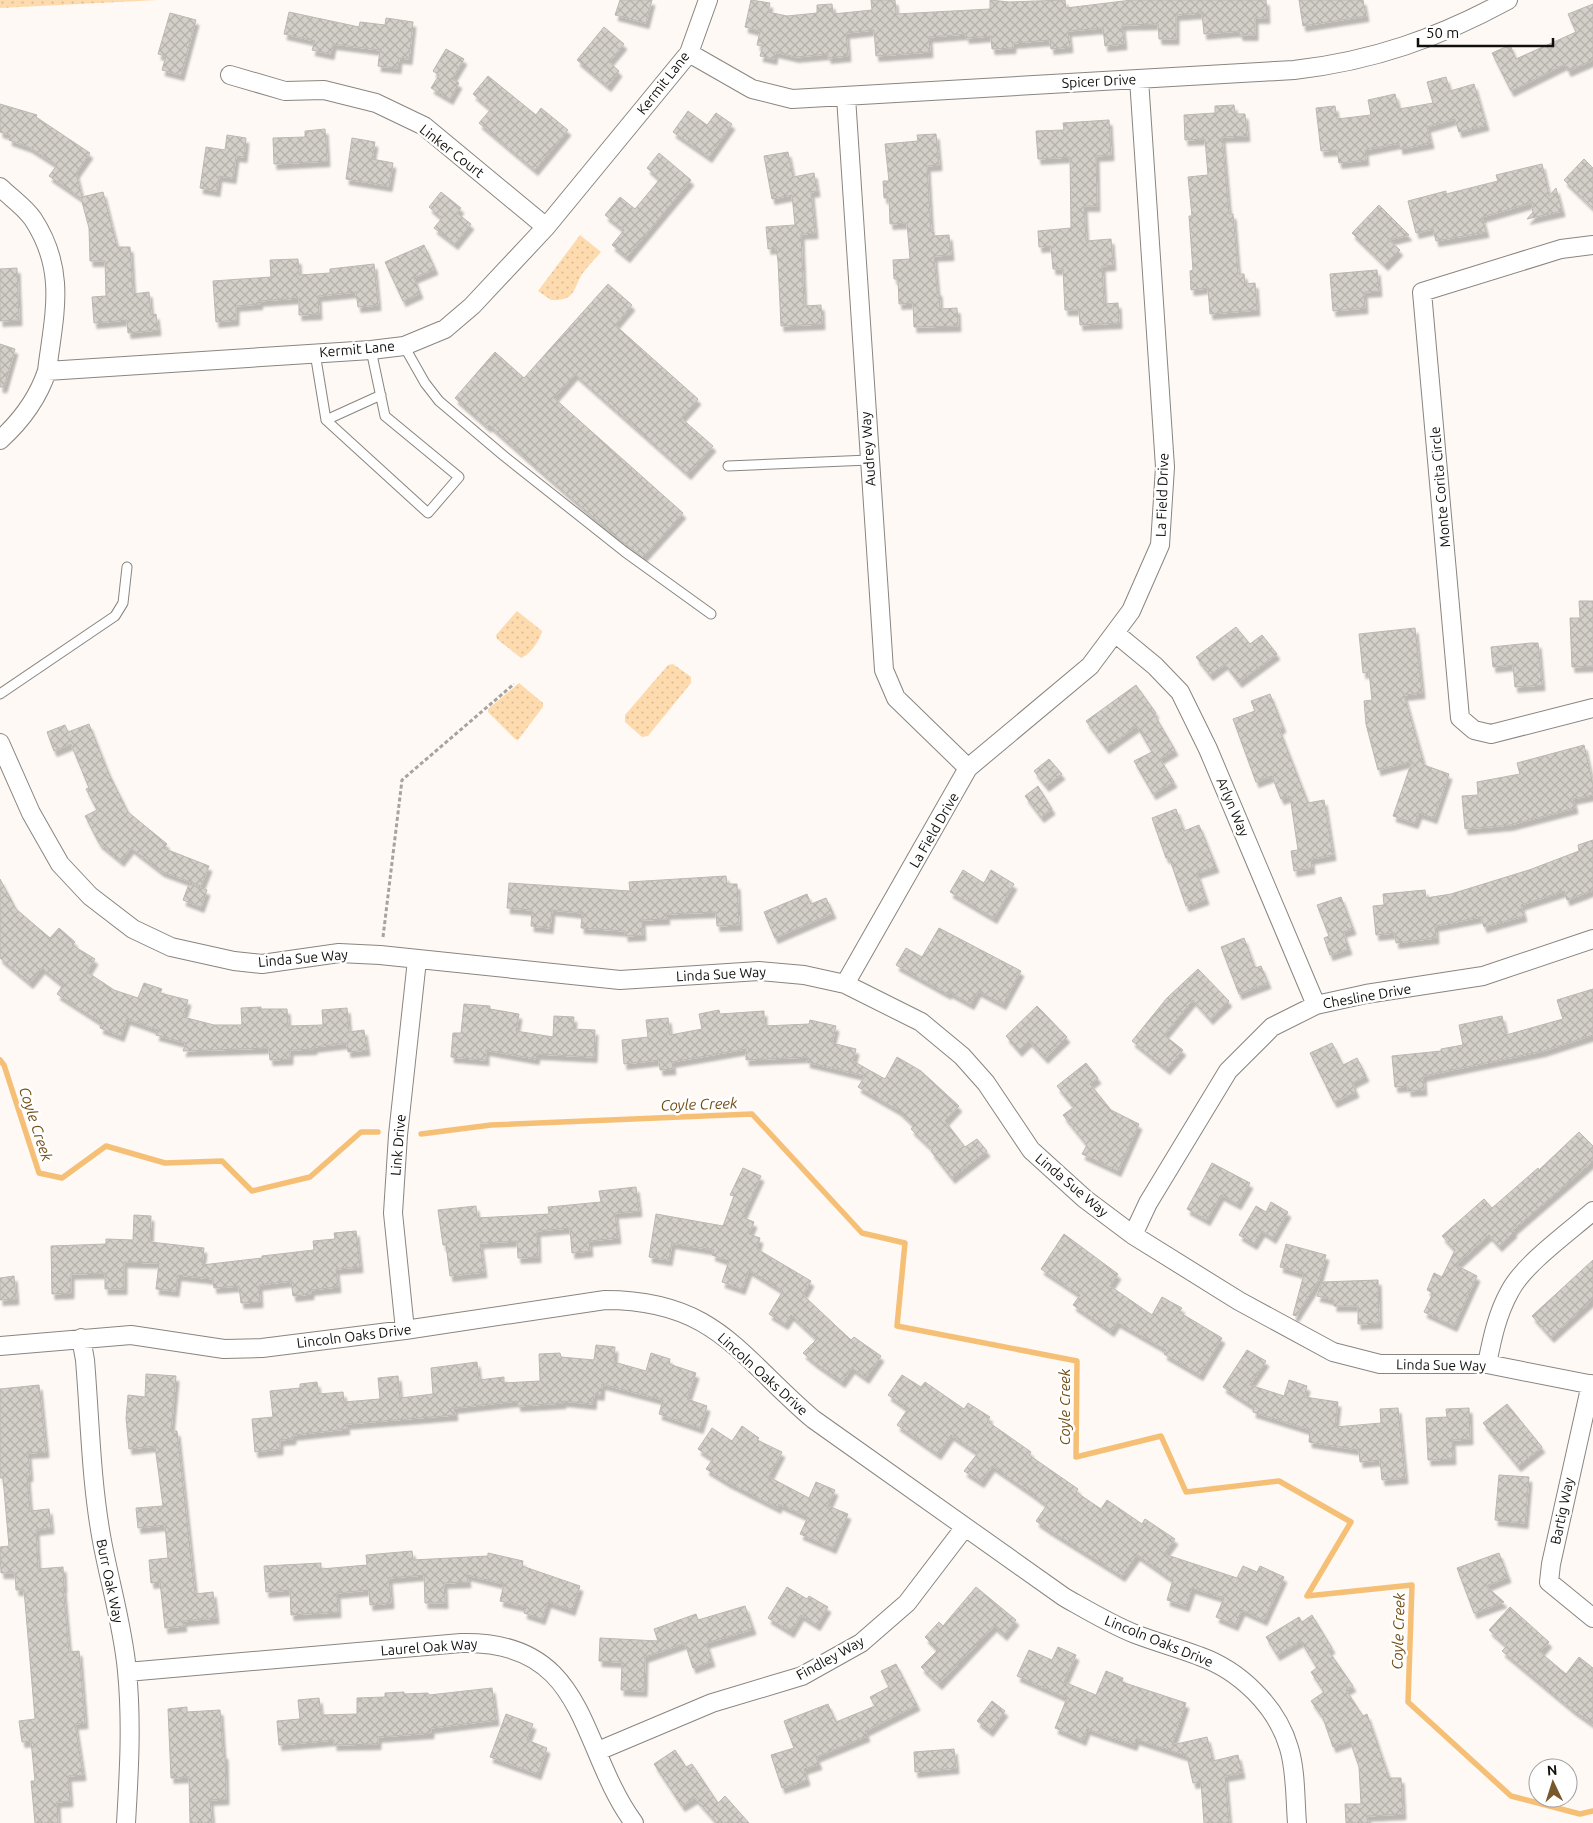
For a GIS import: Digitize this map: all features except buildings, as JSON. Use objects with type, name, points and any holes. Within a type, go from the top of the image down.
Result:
[{"type":"street","name":"Kermit Lane","points":[[47,371],[371,350],[404,346],[445,329],[472,306],[546,227],[689,53],[708,0]]},
{"type":"street","name":"Spicer Drive","points":[[689,53],[752,89],[792,99],[1294,70],[1334,66],[1407,47],[1508,0]]},
{"type":"street","name":"Linker Court","points":[[230,74],[285,91],[324,90],[376,103],[424,126],[546,227]]},
{"type":"street","name":"La Field Drive","points":[[846,984],[968,768],[1090,666],[1131,612],[1160,545],[1165,467],[1139,79]]},
{"type":"street","name":"Audrey Way","points":[[846,97],[884,670],[896,698],[968,768]]},
{"type":"street","points":[[0,187],[32,218],[50,252],[57,289],[47,371],[41,389],[24,414],[0,440]]},
{"type":"street","name":"Monte Corita Circle","points":[[1593,245],[1560,249],[1422,292],[1460,718],[1474,730],[1491,734],[1593,708]]},
{"type":"street","name":"Arlyn Way","points":[[1115,633],[1156,666],[1180,692],[1208,749],[1316,1005]]},
{"type":"street","name":"Linda Sue Way","points":[[0,743],[31,813],[60,864],[90,896],[133,929],[171,947],[262,964],[339,953],[380,955],[620,980],[759,971],[804,975],[846,984],[921,1022],[962,1056],[986,1083],[1031,1150],[1085,1200],[1133,1235],[1239,1301],[1333,1352],[1380,1364],[1487,1364],[1592,1385]]},
{"type":"street","name":"Chesline Drive","points":[[1133,1235],[1148,1203],[1228,1071],[1272,1027],[1316,1005],[1366,994],[1483,976],[1593,939]]},
{"type":"street","name":"Link Drive","points":[[405,1330],[393,1213],[398,1135],[417,960]]},
{"type":"street","points":[[1487,1364],[1494,1329],[1510,1290],[1534,1262],[1593,1211]]},
{"type":"street","name":"Lincoln Oaks Drive","points":[[0,1346],[81,1338],[145,1336],[224,1349],[262,1348],[405,1330],[605,1300],[630,1300],[679,1311],[723,1335],[781,1392],[813,1419],[1064,1597],[1102,1619],[1151,1640],[1201,1656],[1224,1668],[1246,1684],[1265,1703],[1280,1726],[1289,1748],[1293,1770],[1296,1823]]},
{"type":"street","name":"Burr Oak Way","points":[[81,1338],[86,1360],[100,1525],[127,1672],[130,1759],[126,1823]]},
{"type":"street","name":"Bartig Way","points":[[1592,1385],[1550,1564],[1549,1582],[1593,1618]]},
{"type":"street","name":"Findley Way","points":[[598,1751],[712,1703],[802,1676],[861,1643],[907,1603],[965,1527]]},
{"type":"street","name":"Laurel Oak Way","points":[[127,1672],[461,1643],[488,1644],[513,1650],[536,1661],[556,1677],[578,1707],[615,1791],[634,1823]]},
{"type":"lane","points":[[404,346],[425,383],[439,401],[504,456],[618,546],[711,614]]},
{"type":"lane","points":[[315,353],[326,420],[428,512],[459,476],[385,416],[371,350]]},
{"type":"lane","points":[[326,420],[380,394]]},
{"type":"lane","points":[[728,466],[869,460]]},
{"type":"lane","points":[[0,694],[115,616],[123,603],[127,567]]},
{"type":"path","points":[[383,937],[402,780],[514,684]]},
{"type":"shaded area","points":[[0,0],[158,0],[0,8]]},
{"type":"shaded area","points":[[580,235],[601,252],[582,274],[575,289],[569,296],[559,300],[551,300],[538,291]]},
{"type":"shaded area","points":[[517,611],[542,631],[534,647],[521,658],[497,639],[496,635]]},
{"type":"shaded area","points":[[673,664],[691,677],[691,683],[648,736],[642,737],[625,722],[625,715],[668,665]]},
{"type":"shaded area","points":[[519,683],[543,703],[543,707],[518,740],[488,712],[488,709]]},
{"type":"waterway","name":"Coyle Creek","points":[[0,1060],[4,1065],[39,1173],[62,1178],[106,1146],[165,1163],[222,1161],[252,1191],[310,1177],[361,1132],[378,1132]]},
{"type":"waterway","name":"Coyle Creek","points":[[421,1134],[491,1125],[752,1114],[862,1233],[905,1243],[897,1326],[1077,1361],[1076,1457],[1161,1436],[1186,1492],[1279,1481],[1351,1522],[1307,1596],[1412,1585],[1408,1702],[1511,1796],[1580,1814],[1593,1811]]}]
